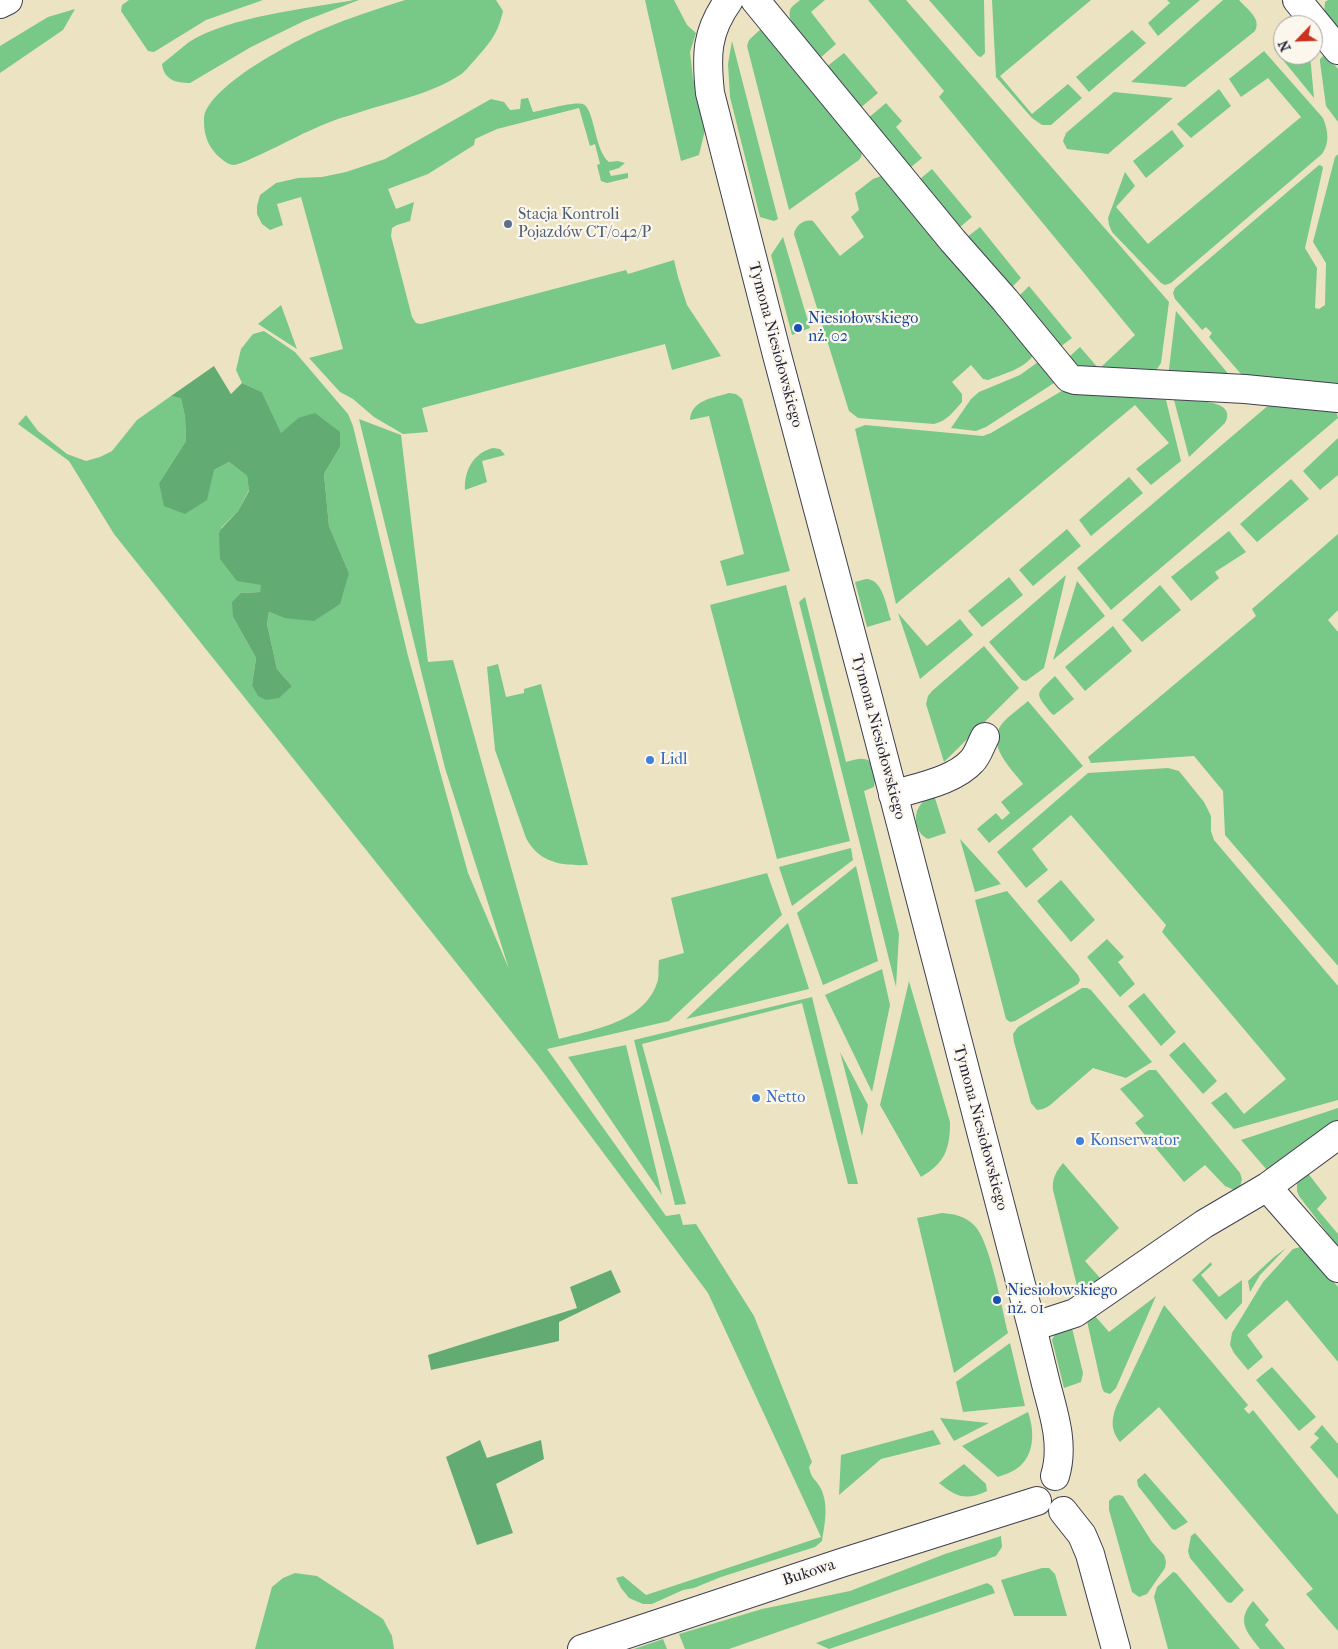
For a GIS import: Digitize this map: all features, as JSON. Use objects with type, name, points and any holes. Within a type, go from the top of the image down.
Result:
[{"type":"street","points":[[0,4],[8,0]]},
{"type":"street","name":"Tymona Niesiołowskiego","points":[[729,0],[714,24],[709,45],[707,66],[710,93],[1057,1426],[1059,1466],[1055,1476]]},
{"type":"street","points":[[755,0],[1069,378],[1075,380],[1236,389],[1338,398]]},
{"type":"street","points":[[1298,0],[1338,50]]},
{"type":"street","points":[[893,795],[950,777],[959,772],[972,761],[985,737]]},
{"type":"street","points":[[1032,1327],[1075,1313],[1204,1224],[1267,1188],[1338,1135]]},
{"type":"street","points":[[1267,1188],[1338,1268]]},
{"type":"street","points":[[1055,1476],[1066,1482],[1072,1493],[1069,1505],[1063,1511],[1052,1513],[1041,1508],[1035,1493],[1040,1482],[1055,1476]]},
{"type":"street","name":"Bukowa","points":[[582,1649],[1037,1500]]},
{"type":"street","points":[[1063,1511],[1082,1535],[1090,1554],[1116,1649]]},
{"type":"green space","points":[[129,0],[263,0],[206,20],[154,52],[148,51],[121,11],[122,5]]},
{"type":"green space","points":[[359,0],[304,21],[251,47],[190,83],[172,80],[165,74],[163,69],[162,64],[189,42],[206,33],[269,15]]},
{"type":"green space","points":[[405,0],[496,0],[503,11],[496,32],[479,56],[464,72],[447,82],[421,93],[329,122],[238,164],[229,164],[220,158],[207,140],[204,117],[210,105],[221,91],[255,66],[293,43],[353,17]]},
{"type":"green space","points":[[645,0],[674,0],[687,25],[696,33],[690,52],[693,78],[706,126],[699,155],[681,161]]},
{"type":"green space","points":[[800,0],[825,0],[811,12],[836,44],[819,59],[799,35],[791,20],[791,8]]},
{"type":"green space","points":[[868,0],[906,0],[1169,302],[1161,363],[1155,372],[1079,372],[1069,357],[1080,347],[1099,369],[1135,335],[939,97],[944,91]]},
{"type":"green space","points":[[929,0],[984,0],[985,53],[981,57],[978,56]]},
{"type":"green space","points":[[992,0],[1091,0],[1000,76],[1032,114],[1068,84],[1082,98],[1051,125],[1042,125],[1032,118],[996,77]]},
{"type":"green space","points":[[1167,0],[1200,0],[1158,36],[1148,23],[1170,3]]},
{"type":"green space","points":[[1223,0],[1239,0],[1255,18],[1257,27],[1255,31],[1185,87],[1131,82]]},
{"type":"green space","points":[[1328,0],[1338,0],[1338,34],[1324,14],[1325,2]]},
{"type":"green space","points":[[75,9],[63,30],[0,73],[0,46],[48,17]]},
{"type":"green space","points":[[764,26],[863,150],[859,160],[789,210],[747,46],[749,40]]},
{"type":"green space","points":[[1132,30],[1146,43],[1089,92],[1076,77]]},
{"type":"green space","points":[[732,41],[778,219],[774,221],[760,217],[730,97],[728,64]]},
{"type":"green space","points":[[1264,51],[1273,61],[1273,65],[1276,65],[1323,118],[1327,136],[1325,150],[1171,283],[1165,285],[1112,232],[1109,225],[1108,218],[1125,172],[1135,186],[1116,207],[1148,244],[1301,117],[1268,78],[1241,97],[1229,79]]},
{"type":"green space","points":[[844,53],[878,93],[859,109],[825,68]]},
{"type":"green space","points":[[1323,56],[1329,58],[1338,69],[1338,122],[1326,106],[1320,65],[1323,65]]},
{"type":"green space","points":[[1287,65],[1311,65],[1314,98]]},
{"type":"green space","points":[[1219,89],[1231,106],[1191,138],[1177,124]]},
{"type":"green space","points":[[1114,92],[1173,98],[1108,154],[1067,149],[1063,141],[1066,133]]},
{"type":"green space","points":[[528,98],[533,112],[579,103],[587,107],[604,156],[609,162],[618,161],[625,163],[619,168],[609,171],[611,176],[628,173],[628,178],[607,183],[601,181],[597,165],[600,164],[595,144],[590,146],[579,108],[497,129],[475,139],[474,145],[428,174],[388,189],[396,209],[414,202],[410,221],[392,228],[391,236],[412,317],[416,323],[421,324],[626,270],[628,274],[674,260],[687,305],[721,356],[672,370],[665,344],[422,408],[428,432],[403,434],[374,417],[353,399],[340,392],[309,358],[343,349],[301,197],[277,204],[283,225],[270,230],[262,224],[257,214],[260,195],[276,183],[298,178],[322,177],[346,172],[385,159],[491,99],[504,102],[510,110],[520,109],[521,99]]},
{"type":"green space","points":[[886,103],[902,121],[896,127],[922,158],[910,168],[867,119]]},
{"type":"green space","points":[[1172,130],[1184,146],[1146,178],[1133,161]]},
{"type":"green space","points":[[1338,154],[1338,390],[1247,381],[1209,337],[1212,333],[1206,327],[1202,330],[1175,299],[1173,293],[1175,288],[1319,165],[1323,168],[1305,248],[1317,268],[1315,308],[1319,309],[1325,305],[1326,263],[1313,242],[1335,157]]},
{"type":"green space","points":[[932,169],[972,217],[960,227],[920,179]]},
{"type":"green space","points":[[881,176],[884,177],[1034,354],[1025,364],[988,380],[983,379],[971,365],[952,382],[962,394],[962,402],[953,413],[939,423],[858,418],[849,411],[794,234],[801,223],[813,221],[840,256],[864,237],[851,217],[859,210],[855,193],[873,179]]},
{"type":"green space","points":[[980,227],[1021,278],[1011,288],[967,237]]},
{"type":"green space","points":[[783,237],[810,328],[792,335],[771,255]]},
{"type":"green space","points":[[1029,286],[1072,338],[1060,347],[1019,296]]},
{"type":"green space","points":[[281,305],[297,349],[258,324]]},
{"type":"green space","points":[[1176,311],[1235,382],[1168,377]]},
{"type":"green space","points":[[264,331],[295,352],[348,414],[353,426],[408,656],[468,873],[509,969],[445,768],[359,419],[401,435],[428,662],[453,660],[559,1039],[618,1022],[643,1006],[652,994],[658,980],[659,960],[684,953],[671,898],[767,873],[782,915],[669,1021],[547,1049],[666,1216],[680,1214],[683,1225],[696,1224],[754,1316],[812,1462],[809,1467],[811,1474],[820,1487],[825,1500],[826,1513],[822,1541],[815,1547],[721,1577],[694,1588],[683,1590],[652,1604],[643,1604],[629,1598],[621,1588],[616,1578],[623,1576],[646,1595],[821,1537],[708,1293],[537,1064],[114,534],[69,461],[18,424],[26,415],[38,431],[67,454],[86,461],[112,451],[137,420],[171,396],[181,397],[185,417],[186,441],[159,483],[214,470],[229,462],[247,476],[249,490],[238,511],[221,528],[262,585],[260,592],[241,593],[233,617],[256,658],[252,685],[292,686],[277,669],[267,624],[269,612],[284,618],[349,573],[329,526],[324,474],[340,447],[298,418],[281,434],[262,392],[242,383],[236,370],[241,349],[253,334]]},
{"type":"green space","points":[[1038,362],[1042,362],[1056,379],[1054,383],[986,427],[976,431],[951,428],[971,399],[979,392],[1020,375]]},
{"type":"green space","points":[[214,366],[231,394],[242,383],[262,392],[281,433],[298,418],[315,413],[340,432],[340,447],[324,474],[329,526],[349,573],[340,604],[314,621],[284,618],[269,612],[267,624],[277,669],[292,686],[279,698],[266,700],[258,696],[252,685],[256,658],[233,617],[232,602],[241,593],[260,592],[261,585],[237,581],[220,559],[219,534],[221,529],[238,511],[249,491],[247,476],[229,462],[214,470],[207,500],[185,514],[164,506],[159,483],[186,441],[185,417],[181,398],[171,396]]},
{"type":"green space","points":[[1065,389],[1166,400],[1181,461],[1151,485],[1136,469],[1169,443],[1135,405],[896,604],[855,429],[865,425],[983,436]]},
{"type":"green space","points":[[729,393],[736,394],[742,399],[790,571],[727,586],[720,561],[744,554],[709,416],[690,420],[691,413],[699,404],[710,398]]},
{"type":"green space","points":[[1174,400],[1210,402],[1225,409],[1227,415],[1225,423],[1189,457]]},
{"type":"green space","points":[[1270,404],[1336,411],[1338,418],[1111,610],[1077,568]]},
{"type":"green space","points":[[1338,438],[1338,475],[1320,490],[1303,471]]},
{"type":"green space","points":[[500,449],[505,455],[482,461],[487,482],[465,490],[466,476],[475,458],[486,450]]},
{"type":"green space","points":[[1129,477],[1143,493],[1091,536],[1079,520]]},
{"type":"green space","points":[[1291,479],[1309,499],[1257,542],[1240,524]]},
{"type":"green space","points":[[1067,529],[1081,546],[1033,586],[1019,570]]},
{"type":"green space","points":[[1229,531],[1246,552],[1215,572],[1219,578],[1191,601],[1171,577]]},
{"type":"green space","points":[[1338,534],[1338,610],[1328,620],[1338,632],[1338,966],[1225,835],[1223,791],[1194,756],[1091,763],[1088,757],[1256,616],[1252,609]]},
{"type":"green space","points":[[1066,575],[1044,668],[1026,681],[1022,680],[989,642]]},
{"type":"green space","points":[[1009,577],[1023,595],[982,627],[968,611]]},
{"type":"green space","points":[[866,579],[872,580],[880,588],[891,620],[867,627],[855,582]]},
{"type":"green space","points":[[1077,581],[1105,616],[1053,660]]},
{"type":"green space","points":[[786,585],[850,841],[777,859],[710,605]]},
{"type":"green space","points":[[1160,585],[1181,610],[1142,642],[1122,620]]},
{"type":"green space","points":[[805,597],[846,762],[859,759],[868,760],[871,762],[874,770],[874,787],[864,791],[899,934],[896,987],[799,602]]},
{"type":"green space","points":[[898,613],[927,646],[960,619],[973,635],[920,679]]},
{"type":"green space","points":[[1113,626],[1132,651],[1085,691],[1065,667]]},
{"type":"green space","points":[[984,646],[1019,688],[944,762],[926,704],[928,696]]},
{"type":"green space","points":[[498,664],[506,697],[524,693],[524,689],[541,684],[588,865],[569,865],[544,858],[531,846],[526,838],[495,750],[487,667]]},
{"type":"green space","points":[[1055,676],[1074,699],[1054,715],[1042,701],[1039,694]]},
{"type":"green space","points":[[1028,701],[1083,766],[989,843],[977,829],[996,813],[1002,820],[1010,813],[1001,802],[1023,784],[1002,757],[998,749],[997,733],[1001,725]]},
{"type":"green space","points":[[1168,768],[1179,771],[1204,802],[1211,816],[1211,831],[1214,840],[1338,986],[1338,1100],[1234,1129],[1211,1103],[1226,1092],[1244,1114],[1286,1079],[1162,932],[1166,925],[1071,815],[1032,849],[1048,870],[1026,888],[997,852],[1088,773]]},
{"type":"green space","points":[[934,795],[946,833],[928,839],[920,833],[916,823],[916,813],[922,803]]},
{"type":"green space","points":[[960,839],[1001,884],[975,892]]},
{"type":"green space","points":[[851,848],[853,860],[792,906],[779,867]]},
{"type":"green space","points":[[856,866],[878,961],[823,985],[797,913]]},
{"type":"green space","points":[[1061,880],[1095,920],[1071,942],[1037,901]]},
{"type":"green space","points":[[1007,891],[1078,975],[1080,980],[1078,984],[1015,1021],[1010,1022],[1006,1019],[975,900]]},
{"type":"green space","points":[[788,923],[809,989],[686,1019]]},
{"type":"green space","points":[[1107,939],[1124,957],[1118,962],[1135,984],[1120,997],[1087,957]]},
{"type":"green space","points":[[882,969],[890,1005],[872,1092],[825,995]]},
{"type":"green space","points":[[909,981],[950,1122],[949,1140],[941,1161],[921,1177],[880,1105]]},
{"type":"green space","points":[[1082,988],[1091,990],[1152,1062],[1126,1078],[1093,1068],[1049,1106],[1037,1110],[1031,1103],[1013,1034],[1018,1027]]},
{"type":"green space","points":[[1144,993],[1176,1032],[1161,1046],[1128,1006]]},
{"type":"green space","points":[[812,997],[858,1184],[848,1184],[802,1003],[642,1044],[686,1204],[675,1205],[634,1040]]},
{"type":"green space","points":[[1184,1042],[1217,1081],[1203,1094],[1169,1055]]},
{"type":"green space","points":[[626,1045],[662,1195],[568,1057]]},
{"type":"green space","points":[[840,1052],[868,1105],[862,1136]]},
{"type":"green space","points":[[1149,1070],[1156,1070],[1240,1173],[1242,1179],[1240,1187],[1234,1190],[1225,1186],[1205,1165],[1184,1182],[1135,1123],[1144,1116],[1120,1089]]},
{"type":"green space","points":[[1338,1108],[1338,1122],[1267,1170],[1241,1140]]},
{"type":"green space","points":[[1063,1163],[1119,1228],[1085,1261],[1101,1279],[1080,1298],[1053,1190],[1055,1175]]},
{"type":"green space","points":[[1307,1172],[1327,1198],[1317,1209],[1338,1234],[1338,1247],[1299,1196],[1297,1182]]},
{"type":"green space","points":[[942,1213],[967,1219],[980,1233],[990,1260],[1008,1333],[954,1373],[917,1218]]},
{"type":"green space","points":[[1286,1248],[1260,1275],[1250,1292],[1248,1281]]},
{"type":"green space","points":[[1305,1248],[1338,1287],[1338,1362],[1287,1300],[1247,1335],[1263,1357],[1248,1370],[1230,1345],[1232,1333],[1263,1282],[1293,1249]]},
{"type":"green space","points":[[1211,1262],[1212,1265],[1201,1275],[1219,1297],[1242,1280],[1242,1303],[1226,1320],[1192,1280]]},
{"type":"green space","points":[[611,1270],[621,1292],[559,1322],[559,1341],[431,1370],[428,1355],[577,1308],[570,1287]]},
{"type":"green space","points":[[1156,1296],[1116,1388],[1110,1394],[1104,1392],[1087,1321],[1095,1316],[1109,1332]]},
{"type":"green space","points":[[1164,1305],[1248,1405],[1244,1409],[1249,1414],[1253,1410],[1338,1515],[1338,1631],[1306,1594],[1313,1589],[1159,1407],[1120,1442],[1115,1434],[1113,1430],[1113,1417],[1116,1407]]},
{"type":"green space","points":[[1071,1324],[1083,1373],[1081,1382],[1064,1388],[1052,1340],[1056,1332]]},
{"type":"green space","points":[[1010,1343],[1025,1406],[963,1412],[956,1382]]},
{"type":"green space","points":[[1272,1367],[1316,1417],[1299,1431],[1256,1380]]},
{"type":"green space","points":[[1028,1412],[1032,1432],[1031,1446],[1026,1459],[1014,1470],[998,1477],[962,1446]]},
{"type":"green space","points":[[940,1418],[989,1423],[954,1441]]},
{"type":"green space","points":[[1322,1425],[1338,1444],[1338,1479],[1310,1447],[1319,1438],[1314,1434]]},
{"type":"green space","points":[[933,1430],[941,1444],[881,1459],[839,1495],[841,1455]]},
{"type":"green space","points":[[480,1440],[487,1458],[541,1440],[544,1459],[496,1484],[513,1533],[477,1545],[446,1457]]},
{"type":"green space","points":[[964,1464],[986,1484],[987,1491],[973,1496],[961,1496],[951,1492],[939,1483]]},
{"type":"green space","points":[[1145,1473],[1188,1522],[1175,1530],[1172,1529],[1138,1486],[1137,1480]]},
{"type":"green space","points":[[1114,1496],[1123,1496],[1152,1542],[1164,1555],[1166,1562],[1165,1568],[1147,1594],[1139,1597],[1132,1592],[1109,1510],[1109,1501]]},
{"type":"green space","points":[[1195,1533],[1244,1590],[1231,1603],[1227,1602],[1190,1558],[1188,1551],[1191,1536]]},
{"type":"green space","points":[[1001,1536],[1002,1547],[996,1556],[729,1649],[685,1649],[679,1634],[762,1609],[850,1591],[945,1554]]},
{"type":"green space","points":[[1042,1568],[1049,1568],[1055,1574],[1067,1616],[1014,1616],[1001,1580]]},
{"type":"green space","points":[[1173,1572],[1176,1573],[1240,1649],[1168,1649],[1154,1597],[1157,1587]]},
{"type":"green space","points":[[295,1573],[317,1576],[383,1619],[392,1636],[394,1649],[255,1649],[272,1587],[283,1578]]},
{"type":"green space","points":[[987,1583],[992,1586],[995,1593],[829,1649],[816,1643]]},
{"type":"green space","points":[[1253,1601],[1269,1620],[1265,1625],[1285,1649],[1260,1649],[1247,1631],[1244,1620],[1245,1614]]},
{"type":"green space","points":[[663,1639],[667,1649],[634,1649]]},
{"type":"place","name":"Stacja Kontroli Pojazdów CT/042/P","points":[[508,224]]},
{"type":"place","name":"Niesiołowskiego nż. 02","points":[[798,328]]},
{"type":"place","name":"Lidl","points":[[650,760]]},
{"type":"place","name":"Netto","points":[[756,1098]]},
{"type":"place","name":"Konserwator","points":[[1080,1141]]},
{"type":"place","name":"Niesiołowskiego nż. 01","points":[[997,1300]]}]
